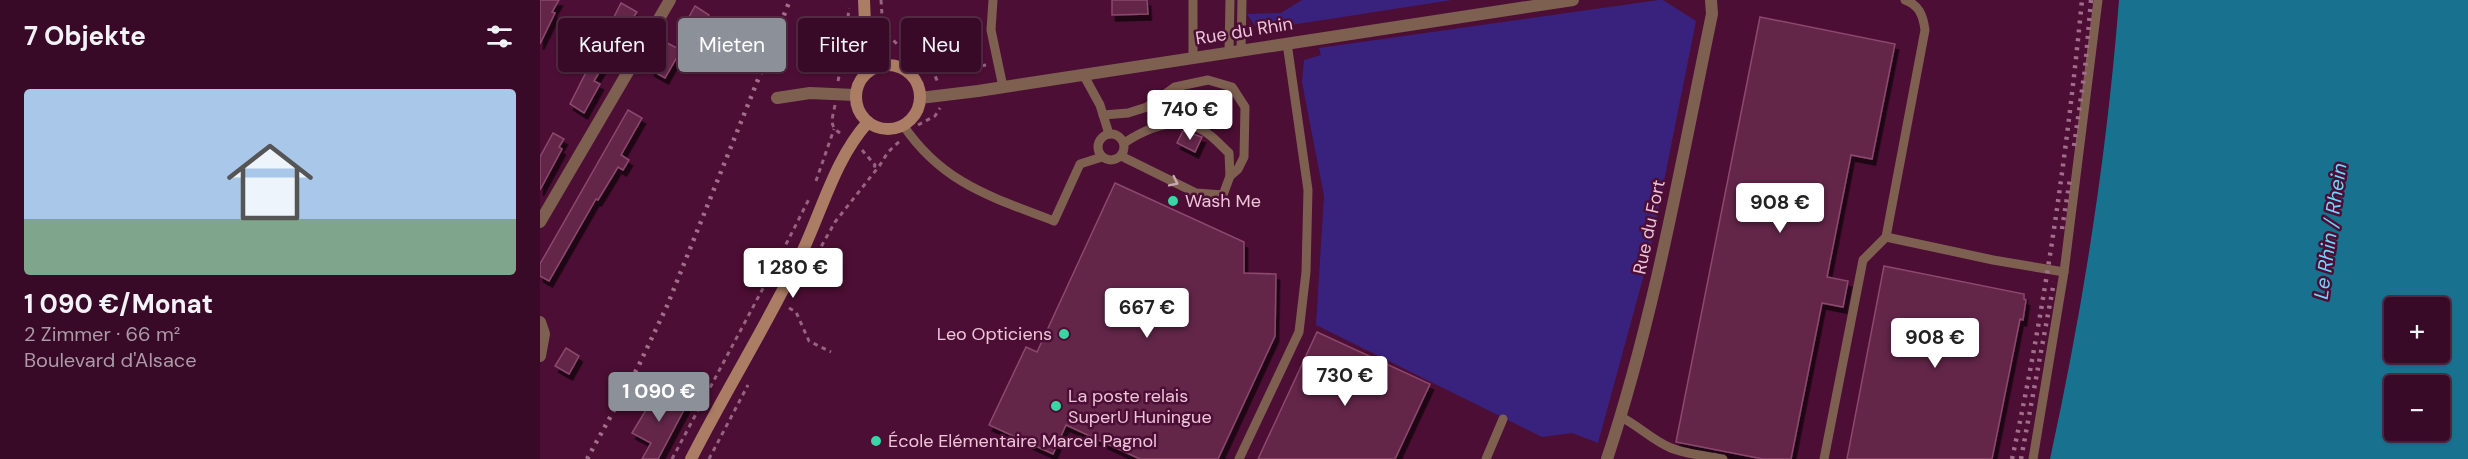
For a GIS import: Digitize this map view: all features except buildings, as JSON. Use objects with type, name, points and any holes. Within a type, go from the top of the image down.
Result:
[{"type":"main road","points":[[864,0],[864,18]]},
{"type":"main road","points":[[869,72],[861,78],[855,95],[861,114],[867,122],[885,129],[903,125],[915,113],[920,98],[914,77],[906,70],[889,65]]},
{"type":"main road","points":[[691,459],[803,249],[840,160],[851,140],[867,122]]},
{"type":"street","points":[[540,222],[670,0]]},
{"type":"street","name":"Rue du Rhin","points":[[920,98],[1573,0]]},
{"type":"street","name":"Rue du Fort","points":[[1607,459],[1621,417],[1658,276],[1712,14],[1711,0]]},
{"type":"street","points":[[777,98],[810,93],[855,95]]},
{"type":"street","points":[[540,322],[544,334],[540,356]]},
{"type":"lane","points":[[993,0],[991,30],[1003,87]]},
{"type":"lane","points":[[1193,0],[1193,57]]},
{"type":"lane","points":[[1230,0],[1235,51]]},
{"type":"lane","points":[[1235,51],[1242,0]]},
{"type":"lane","points":[[1824,459],[1863,260],[1886,237],[1925,30],[1923,16],[1917,8],[1905,0]]},
{"type":"lane","points":[[2033,459],[2064,272],[2098,0]]},
{"type":"lane","points":[[1239,459],[1299,332],[1306,272],[1308,190],[1287,43]]},
{"type":"lane","points":[[1083,74],[1109,134]]},
{"type":"lane","points":[[1103,116],[1128,113],[1147,107],[1175,87],[1209,80],[1232,87],[1245,107],[1244,157],[1238,169],[1230,176]]},
{"type":"lane","points":[[1121,156],[1124,143],[1148,128],[1186,123],[1205,131],[1229,153],[1230,176],[1224,195],[1196,193],[1121,156],[1109,161],[1102,157],[1098,150],[1099,141],[1109,134],[1118,136],[1124,143]]},
{"type":"lane","points":[[903,125],[929,157],[957,180],[1054,221],[1080,164],[1102,157]]},
{"type":"lane","points":[[1886,237],[1993,260],[2064,272]]},
{"type":"lane","points":[[1621,417],[1672,449],[1723,459]]},
{"type":"lane","points":[[1486,459],[1503,419]]},
{"type":"path","points":[[848,18],[850,0]]},
{"type":"path","points":[[881,0],[883,30],[912,59],[932,68],[951,70],[985,65],[999,69]]},
{"type":"path","points":[[672,459],[793,231],[812,191],[834,129]]},
{"type":"path","points":[[789,308],[796,312],[809,340],[831,352]]},
{"type":"shaded area","points":[[1302,0],[1452,0],[1258,30],[1247,14],[1281,13]]},
{"type":"shaded area","points":[[1663,0],[1696,21],[1649,256],[1598,443],[1572,433],[1542,437],[1316,325],[1324,196],[1302,82],[1304,60],[1321,55],[1319,48]]},
{"type":"water","name":"Le Rhin / Rhein","points":[[2119,0],[2468,0],[2468,459],[2050,459],[2083,288],[2108,115]]},
{"type":"railway","points":[[587,459],[638,367],[667,306],[790,0]]},
{"type":"railway","points":[[2012,459],[2035,345],[2054,231],[2082,0]]},
{"type":"railway","points":[[2074,146],[2085,69],[2091,0]]},
{"type":"railway","points":[[2062,229],[2070,179]]},
{"type":"railway","points":[[2021,459],[2054,282]]},
{"type":"place","name":"Wash Me","points":[[1173,201]]},
{"type":"place","name":"Leo Opticiens","points":[[1064,334]]},
{"type":"place","name":"La poste relais SuperU Huningue","points":[[1056,406]]},
{"type":"place","name":"École Elémentaire Marcel Pagnol","points":[[876,441]]}]
